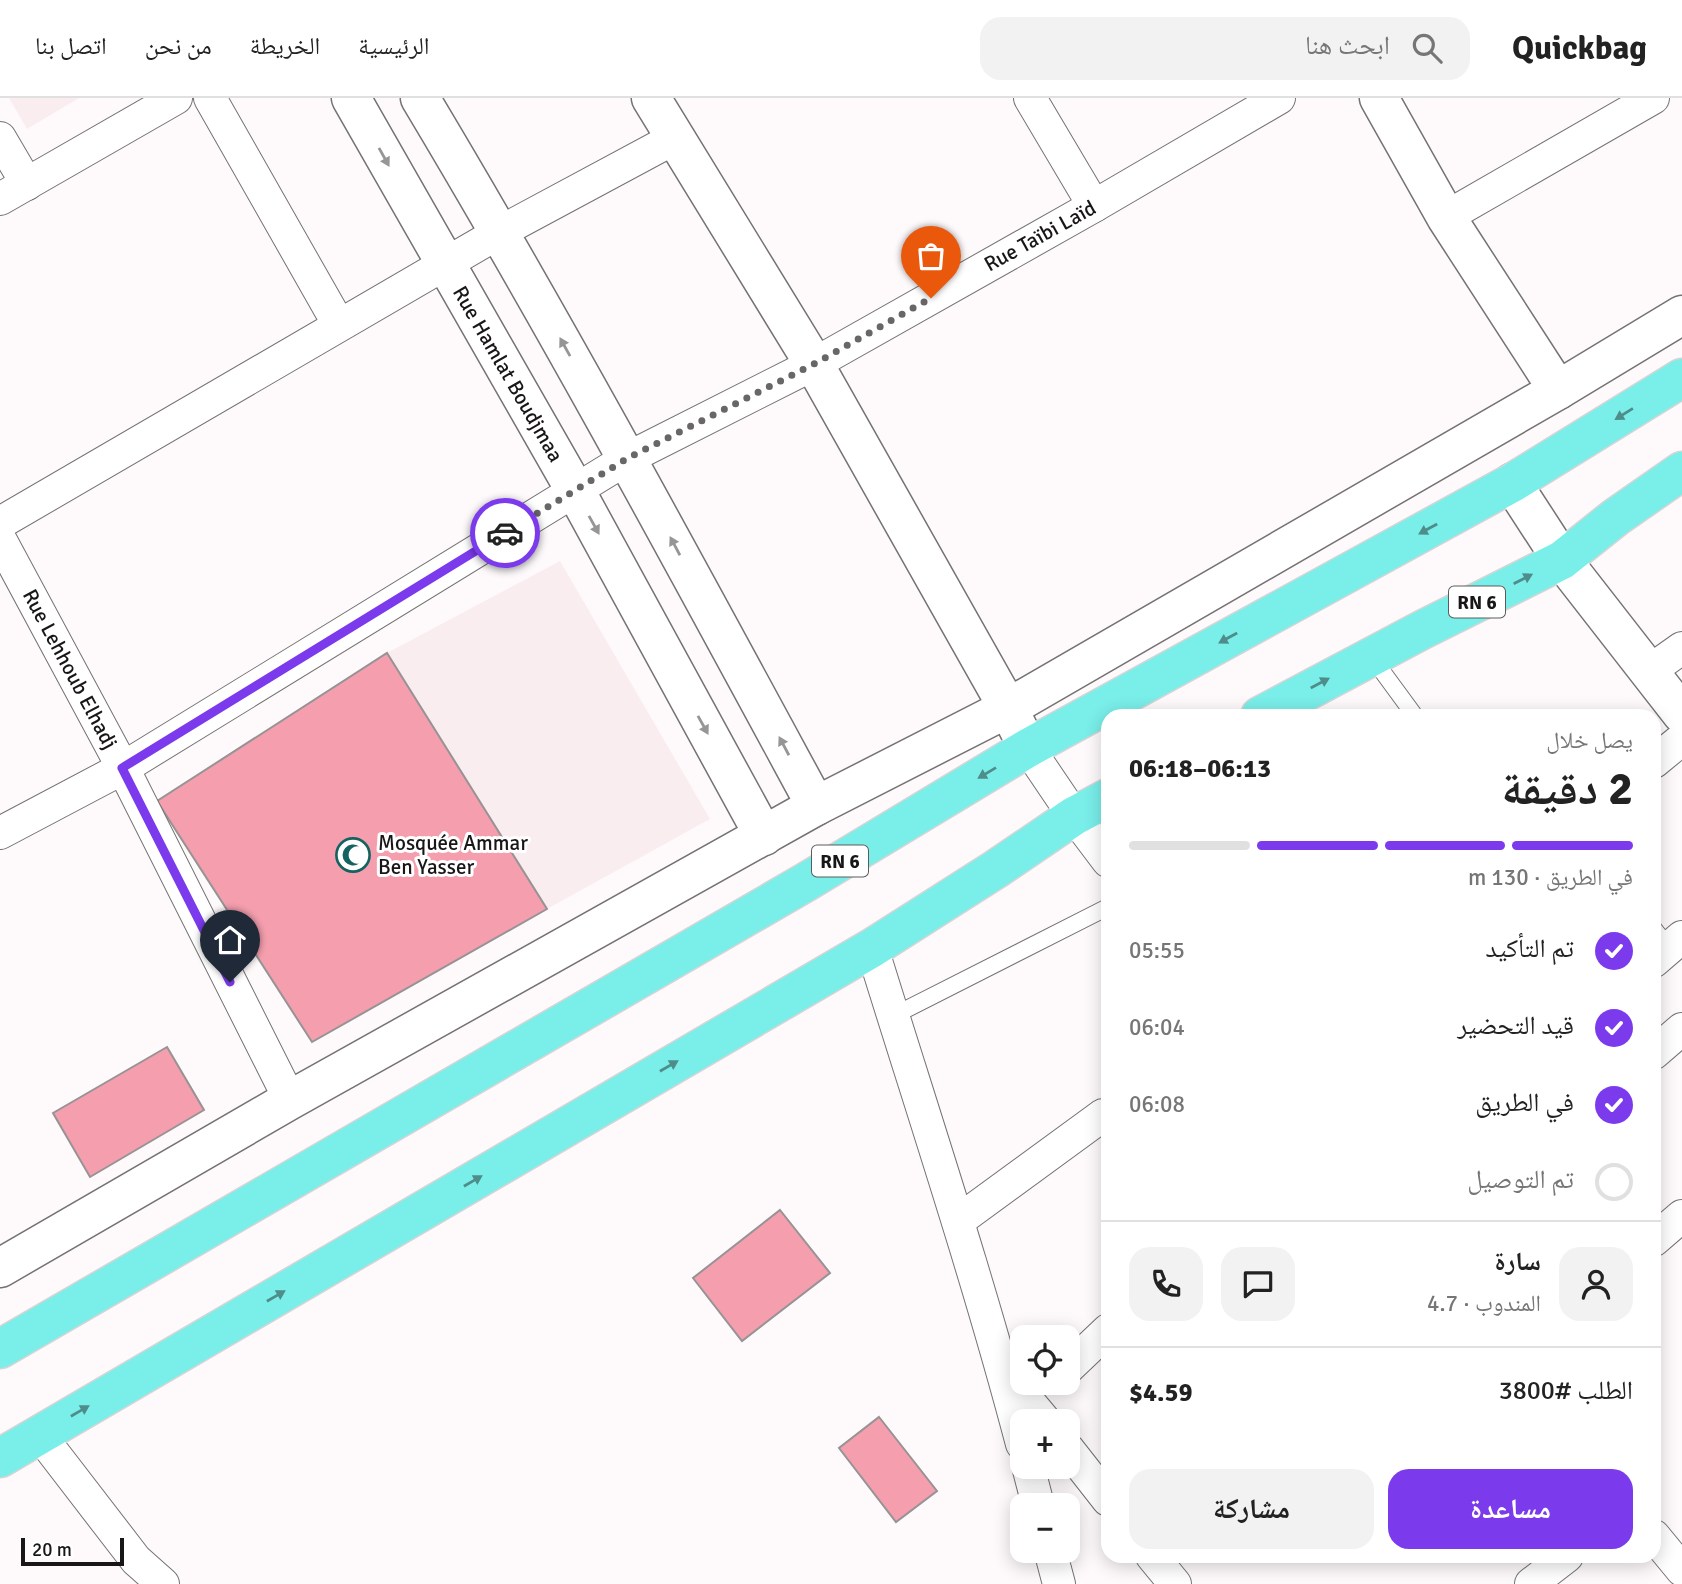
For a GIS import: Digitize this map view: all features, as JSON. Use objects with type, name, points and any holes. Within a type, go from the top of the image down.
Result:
[{"type":"main road","name":"RN 6","points":[[0,1349],[806,882],[1028,748],[1512,483],[1682,378]]},
{"type":"main road","name":"RN 6","points":[[1273,709],[1371,656],[1562,560],[1616,517],[1682,471]]},
{"type":"main road","points":[[0,1458],[872,948],[1074,816],[1101,802]]},
{"type":"street","points":[[0,138],[13,192],[176,98]]},
{"type":"street","points":[[210,98],[339,325]]},
{"type":"street","name":"Rue Hamlat Boudjmaa","points":[[351,98],[575,490],[764,836]]},
{"type":"street","points":[[419,98],[500,232],[628,458],[817,806]]},
{"type":"street","points":[[651,98],[814,364],[1009,708],[1028,748],[1101,852]]},
{"type":"street","points":[[1030,98],[1094,206]]},
{"type":"street","name":"Rue Taïbi Laïd","points":[[0,833],[122,768],[628,458],[814,364],[1279,98]]},
{"type":"street","points":[[1379,98],[1446,217],[1558,390]]},
{"type":"street","points":[[1446,217],[1653,98]]},
{"type":"street","points":[[0,523],[500,232],[675,138]]},
{"type":"street","points":[[0,1268],[290,1100],[817,806],[1009,708],[1558,390],[1682,315]]},
{"type":"street","points":[[1512,483],[1562,560],[1682,714]]},
{"type":"street","name":"Rue Lehhoub Elhadj","points":[[0,539],[122,768],[290,1100]]},
{"type":"street","points":[[1648,671],[1682,648]]},
{"type":"street","points":[[1661,756],[1682,739]]},
{"type":"street","points":[[872,948],[958,1222],[1013,1409]]},
{"type":"street","points":[[1661,1047],[1682,1029]]},
{"type":"street","points":[[958,1222],[1101,1116]]},
{"type":"street","points":[[1661,1234],[1682,1216]]},
{"type":"street","points":[[1080,1357],[1101,1337]]},
{"type":"street","points":[[1002,1370],[1043,1402]]},
{"type":"street","points":[[39,1434],[141,1572],[163,1584]]},
{"type":"street","points":[[1080,1464],[1101,1491]]},
{"type":"street","points":[[1661,1544],[1682,1570]]},
{"type":"street","points":[[1053,1563],[1059,1584]]},
{"type":"street","points":[[1158,1563],[1175,1584]]},
{"type":"street","points":[[1531,1584],[1558,1563]]},
{"type":"lane","points":[[1371,656],[1410,709]]},
{"type":"lane","points":[[893,1016],[1101,911]]},
{"type":"shaded area","points":[[9,98],[79,98],[27,129]]},
{"type":"shaded area","points":[[560,561],[710,819],[547,909],[387,653]]},
{"type":"building","name":"Mosquée Ammar Ben Yasser","points":[[387,653],[547,909],[312,1042],[157,801]]},
{"type":"building","points":[[167,1047],[204,1110],[90,1177],[53,1113]]},
{"type":"building","points":[[780,1210],[830,1273],[742,1341],[693,1278]]},
{"type":"building","points":[[879,1417],[937,1491],[896,1522],[839,1448]]},
{"type":"way so far","points":[[505,533],[628,458],[814,364],[931,298]]},
{"type":"place","name":"Mosquée Ammar Ben Yasser","points":[[353,855]]},
{"type":"route","points":[[230,982],[122,768],[505,533]]}]
